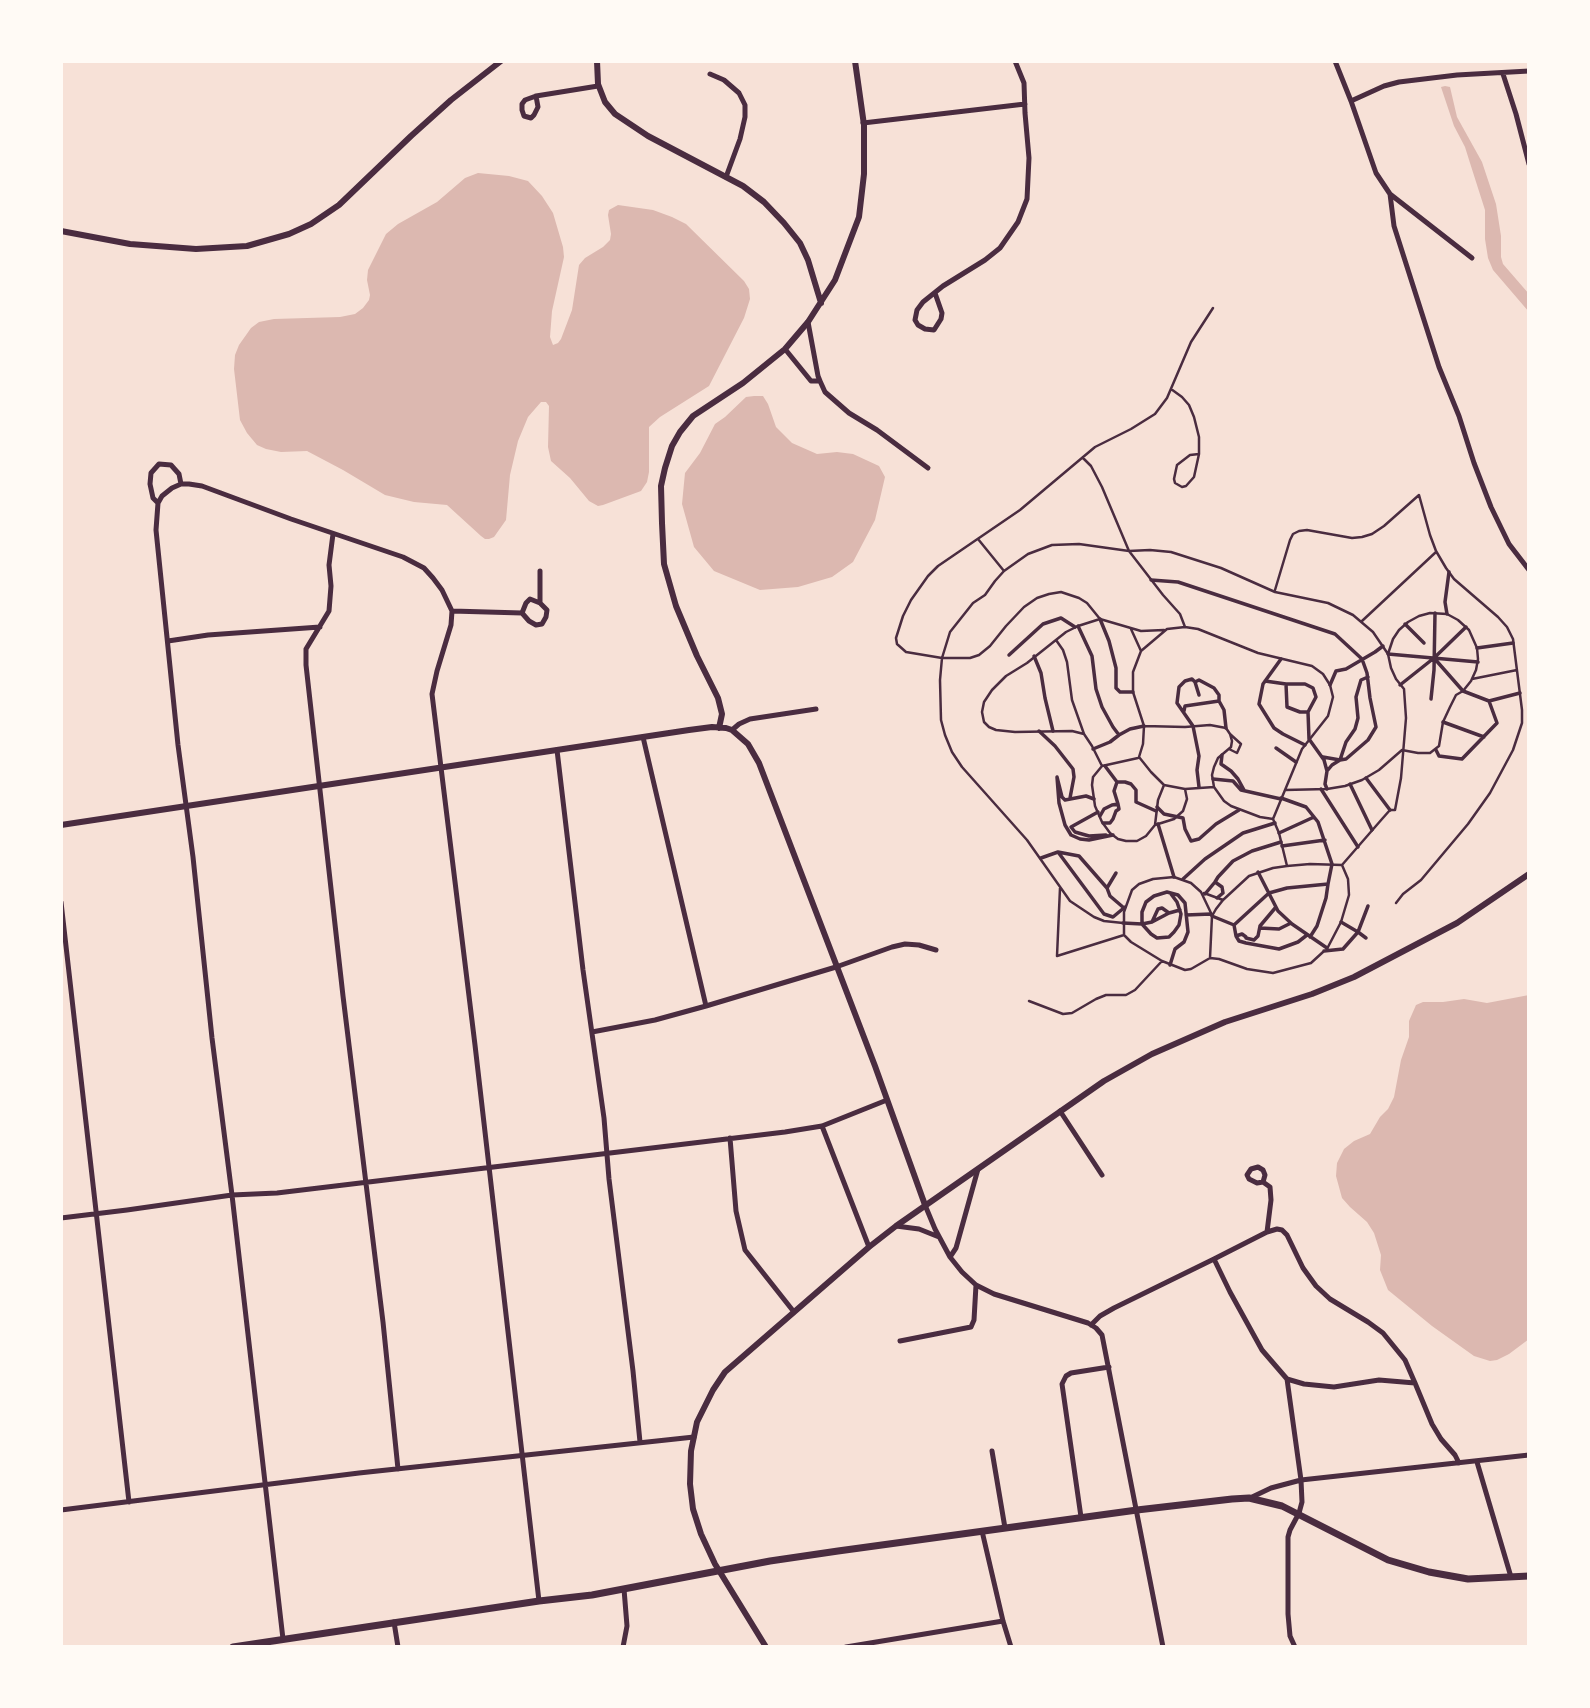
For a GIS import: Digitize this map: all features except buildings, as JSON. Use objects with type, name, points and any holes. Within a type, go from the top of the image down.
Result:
[{"type":"main road","points":[[233,1647],[592,1595],[770,1561],[1081,1517],[1249,1498],[1275,1503],[1299,1513],[1371,1552],[1413,1568],[1457,1578],[1529,1576]]},
{"type":"street","points":[[61,231],[130,244],[196,249],[247,246],[289,234],[311,224],[339,205],[451,100],[501,61]]},
{"type":"street","points":[[597,61],[598,86],[605,102],[615,114],[628,124],[743,186],[764,202],[784,223],[800,243],[808,260],[821,303]]},
{"type":"street","points":[[719,728],[722,714],[718,698],[676,606],[664,564],[664,468],[672,446],[693,416],[743,383],[785,349],[808,322],[835,280],[859,217],[864,174],[863,123],[855,61]]},
{"type":"street","points":[[935,293],[942,313],[941,319],[934,330],[925,329],[915,320],[917,310],[923,302],[943,286],[1000,248],[1018,222],[1027,200],[1029,158],[1024,83],[1015,61]]},
{"type":"street","points":[[1335,61],[1376,173],[1390,194],[1472,258]]},
{"type":"street","points":[[1351,101],[1399,82],[1529,71]]},
{"type":"street","points":[[710,74],[724,80],[739,93],[745,105],[740,139],[726,177]]},
{"type":"street","points":[[1503,74],[1529,164]]},
{"type":"street","points":[[536,96],[598,86]]},
{"type":"street","points":[[863,123],[1025,104]]},
{"type":"street","points":[[1390,194],[1394,226],[1439,367],[1474,463],[1509,544],[1529,570]]},
{"type":"street","points":[[808,322],[818,376],[825,392],[928,468]]},
{"type":"street","points":[[785,349],[811,381],[820,381]]},
{"type":"street","points":[[158,503],[153,498],[150,484],[151,473],[159,464],[171,465],[179,474],[181,484]]},
{"type":"street","points":[[283,1639],[212,1038],[156,530],[158,503],[162,496],[181,484],[202,486],[403,557],[424,568],[442,590],[452,611],[451,625],[432,694],[539,1601]]},
{"type":"street","points":[[333,534],[328,565],[331,586],[329,611],[306,649],[306,665],[398,1469]]},
{"type":"street","points":[[540,571],[540,603]]},
{"type":"street","points":[[1447,614],[1445,602],[1449,572]]},
{"type":"street","points":[[1151,580],[1178,582],[1335,634],[1362,659],[1377,727],[1368,740],[1346,760],[1322,757]]},
{"type":"street","points":[[452,611],[522,613],[536,625],[542,624],[547,610],[530,599],[522,613]]},
{"type":"street","points":[[1431,699],[1435,613]]},
{"type":"street","points":[[1009,655],[1043,624],[1061,618],[1077,626],[1092,656],[1096,689],[1102,707],[1119,735]]},
{"type":"street","points":[[1100,619],[1116,668],[1116,688],[1120,692],[1133,692]]},
{"type":"street","points":[[1405,624],[1424,643]]},
{"type":"street","points":[[167,641],[208,635],[320,627]]},
{"type":"street","points":[[1400,685],[1434,658],[1466,627]]},
{"type":"street","points":[[1478,648],[1513,643]]},
{"type":"street","points":[[1330,685],[1336,671],[1346,669],[1382,646]]},
{"type":"street","points":[[1388,654],[1478,662]]},
{"type":"street","points":[[1034,656],[1041,673],[1053,731]]},
{"type":"street","points":[[1434,658],[1463,691],[1489,701],[1520,693]]},
{"type":"street","points":[[1281,659],[1263,684],[1259,704],[1274,728],[1305,745]]},
{"type":"street","points":[[1327,771],[1340,760],[1346,742],[1355,729],[1358,718],[1356,697],[1361,680],[1367,677]]},
{"type":"street","points":[[1199,787],[1199,756],[1193,726],[1177,704],[1179,687],[1185,681],[1199,680],[1214,688],[1224,709],[1226,729]]},
{"type":"street","points":[[1265,681],[1305,684],[1313,688],[1316,697],[1308,712],[1310,739],[1322,757],[1327,771],[1327,789]]},
{"type":"street","points":[[1195,682],[1199,695]]},
{"type":"street","points":[[1286,684],[1287,707],[1308,712]]},
{"type":"street","points":[[1184,713],[1185,706],[1219,701]]},
{"type":"street","points":[[1436,750],[1439,756],[1462,759],[1497,723],[1489,701]]},
{"type":"street","points":[[732,730],[750,719],[816,709]]},
{"type":"street","points":[[1443,722],[1484,737]]},
{"type":"street","points":[[1093,748],[1110,742],[1130,729],[1143,726]]},
{"type":"street","points":[[61,825],[689,730],[732,730],[748,744],[759,763],[781,816],[925,1205],[950,1257],[976,1284],[994,1294],[1091,1325],[1102,1335],[1163,1647]]},
{"type":"street","points":[[1039,731],[1073,769],[1070,798]]},
{"type":"street","points":[[643,737],[706,1006]]},
{"type":"street","points":[[1276,748],[1296,762]]},
{"type":"street","points":[[557,750],[640,1442]]},
{"type":"street","points":[[1222,755],[1221,764],[1231,771],[1245,791]]},
{"type":"street","points":[[1104,766],[1117,782]]},
{"type":"street","points":[[1094,799],[1086,796],[1065,800],[1057,777],[1059,803],[1065,825],[1071,835],[1089,840],[1113,834]]},
{"type":"street","points":[[1366,778],[1390,810]]},
{"type":"street","points":[[1213,779],[1233,781],[1241,790],[1281,798],[1306,807],[1318,822],[1332,864],[1326,898],[1317,926],[1309,936],[1279,949],[1246,940],[1242,934],[1236,936],[1234,925]]},
{"type":"street","points":[[1103,823],[1110,823],[1119,809],[1114,791],[1117,782]]},
{"type":"street","points":[[1117,782],[1131,784],[1136,790],[1136,802],[1164,814],[1183,818],[1191,841],[1199,839],[1216,824],[1239,810]]},
{"type":"street","points":[[1350,784],[1372,830]]},
{"type":"street","points":[[1321,789],[1358,847]]},
{"type":"street","points":[[1113,834],[1089,836],[1075,832],[1071,827],[1118,804]]},
{"type":"street","points":[[1279,833],[1314,817]]},
{"type":"street","points":[[1184,879],[1205,859],[1243,833],[1274,821]]},
{"type":"street","points":[[1156,825],[1174,877]]},
{"type":"street","points":[[1203,893],[1233,861],[1252,851],[1282,844],[1325,840]]},
{"type":"street","points":[[1041,858],[1058,852],[1079,856],[1107,888],[1110,896],[1125,908],[1113,917],[1104,914],[1058,852]]},
{"type":"street","points":[[1258,872],[1278,911],[1325,950],[1343,949],[1358,932],[1368,906]]},
{"type":"street","points":[[1107,888],[1116,873]]},
{"type":"street","points":[[766,1647],[720,1572],[701,1534],[693,1509],[690,1484],[691,1451],[697,1422],[725,1372],[896,1226],[1121,1071],[1203,1031],[1328,988],[1378,965],[1468,916],[1529,874]]},
{"type":"street","points":[[1215,882],[1222,887],[1220,899]]},
{"type":"street","points":[[1234,925],[1269,893],[1287,888],[1328,884]]},
{"type":"street","points":[[1170,965],[1175,949],[1184,942],[1188,932],[1185,903],[1178,895],[1167,892],[1146,902],[1142,912],[1142,924],[1180,910]]},
{"type":"street","points":[[1142,924],[1157,938],[1169,937],[1179,925],[1181,914],[1171,893]]},
{"type":"street","points":[[61,902],[130,1502]]},
{"type":"street","points":[[1246,940],[1254,940],[1276,907]]},
{"type":"street","points":[[1152,922],[1158,909],[1164,908],[1169,913]]},
{"type":"street","points":[[1186,915],[1212,915],[1234,925]]},
{"type":"street","points":[[1124,923],[1152,922]]},
{"type":"street","points":[[1340,922],[1366,938]]},
{"type":"street","points":[[1260,928],[1279,929],[1291,923]]},
{"type":"street","points":[[592,1032],[655,1020],[706,1006],[836,967],[892,947],[905,944],[936,950]]},
{"type":"street","points":[[61,1218],[232,1195],[277,1193],[822,1126],[887,1100]]},
{"type":"street","points":[[1060,1111],[1102,1175]]},
{"type":"street","points":[[822,1126],[869,1247]]},
{"type":"street","points":[[730,1138],[736,1211],[745,1250],[794,1311]]},
{"type":"street","points":[[950,1257],[956,1248],[978,1169]]},
{"type":"street","points":[[1263,1182],[1270,1187],[1271,1194],[1267,1232]]},
{"type":"street","points":[[896,1226],[919,1229],[939,1237]]},
{"type":"street","points":[[1091,1325],[1114,1308],[1267,1232],[1280,1229],[1287,1235],[1303,1268],[1316,1286],[1329,1299],[1383,1333],[1400,1353],[1432,1424],[1459,1463]]},
{"type":"street","points":[[1214,1259],[1262,1350],[1287,1379],[1334,1387],[1379,1381],[1415,1383]]},
{"type":"street","points":[[900,1341],[971,1327],[974,1320],[976,1284]]},
{"type":"street","points":[[1081,1517],[1062,1384],[1071,1373],[1109,1367]]},
{"type":"street","points":[[1287,1379],[1302,1502],[1288,1537],[1288,1614],[1290,1636],[1295,1647]]},
{"type":"street","points":[[61,1510],[398,1469],[694,1437]]},
{"type":"street","points":[[992,1451],[1005,1528]]},
{"type":"street","points":[[1249,1498],[1271,1488],[1301,1480],[1529,1455]]},
{"type":"street","points":[[1477,1462],[1511,1577]]},
{"type":"street","points":[[982,1531],[1011,1647]]},
{"type":"street","points":[[623,1647],[627,1626],[624,1589]]},
{"type":"street","points":[[846,1647],[1003,1621]]},
{"type":"street","points":[[394,1622],[398,1647]]},
{"type":"lane","points":[[1213,307],[1191,342],[1167,398],[1155,414],[1095,447],[1020,510],[938,566],[911,600],[896,638],[897,644],[906,652],[942,658],[970,658],[990,646],[1024,607],[1037,598],[1060,592],[1087,603],[1100,619],[1131,629],[1152,632],[1185,627],[1198,629],[1258,653],[1312,666],[1323,674],[1333,697],[1328,716],[1305,745],[1296,762],[1274,821],[1287,866]]},
{"type":"lane","points":[[1171,388],[1189,405],[1199,437],[1199,454],[1197,468],[1190,483],[1182,487],[1175,483],[1177,466],[1190,455],[1199,454]]},
{"type":"lane","points":[[1083,457],[1102,487],[1129,551],[1180,614],[1185,627]]},
{"type":"lane","points":[[1275,592],[1293,534],[1307,530],[1352,537],[1373,534],[1419,495],[1430,536],[1449,572],[1498,617],[1507,628],[1513,643],[1522,723],[1513,750],[1492,789],[1449,847],[1396,904]]},
{"type":"lane","points":[[978,540],[1004,571]]},
{"type":"lane","points":[[1124,923],[1094,917],[1070,901],[1009,818],[962,767],[952,752],[942,720],[942,658],[946,640],[956,624],[1004,571],[1028,554],[1052,545],[1079,544],[1180,555],[1221,568],[1275,592],[1342,608],[1373,632],[1388,654],[1391,668],[1404,689],[1406,718],[1401,778],[1395,810],[1390,810],[1342,865]]},
{"type":"lane","points":[[1362,621],[1436,551]]},
{"type":"lane","points":[[1388,654],[1398,630],[1419,616],[1435,613],[1447,614],[1458,620],[1475,639],[1478,648],[1478,662],[1472,679],[1463,691],[1456,695],[1443,722],[1439,746],[1430,753],[1402,750]]},
{"type":"lane","points":[[1084,734],[1072,731],[996,730],[984,722],[982,712],[984,702],[992,690],[1006,676],[1077,626],[1100,619]]},
{"type":"lane","points":[[1131,629],[1141,651]]},
{"type":"lane","points":[[1139,757],[1143,744],[1143,726],[1133,692],[1133,672],[1141,651],[1167,629]]},
{"type":"lane","points":[[1056,640],[1067,662],[1072,699],[1084,734],[1104,766]]},
{"type":"lane","points":[[1472,679],[1517,670]]},
{"type":"lane","points":[[1143,726],[1210,725],[1226,729],[1241,744],[1237,753],[1229,749]]},
{"type":"lane","points":[[1230,734],[1232,741],[1229,749],[1218,758],[1214,767],[1214,787],[1224,802],[1239,810],[1274,821]]},
{"type":"lane","points":[[1284,790],[1327,789],[1350,784],[1379,770],[1402,750]]},
{"type":"lane","points":[[1139,757],[1104,766],[1093,777],[1094,799],[1099,814],[1113,834],[1126,841],[1137,841],[1156,825],[1174,819],[1186,805],[1185,789]]},
{"type":"lane","points":[[1139,757],[1164,785],[1185,789],[1214,787]]},
{"type":"lane","points":[[1156,825],[1157,809],[1164,785]]},
{"type":"lane","points":[[1210,958],[1212,915],[1220,899],[1249,876],[1287,866],[1342,865]]},
{"type":"lane","points":[[1220,899],[1203,893],[1184,879],[1174,877],[1153,879],[1139,884],[1132,890],[1125,908],[1124,935],[1162,961],[1185,970],[1210,958],[1247,969],[1273,973],[1311,963],[1325,950],[1346,906],[1349,887],[1342,865]]},
{"type":"lane","points":[[1060,888],[1057,956],[1124,935]]},
{"type":"lane","points":[[1203,893],[1212,915]]},
{"type":"lane","points":[[1029,1001],[1063,1014],[1072,1013],[1106,995],[1126,995],[1135,990],[1162,961]]},
{"type":"shaded area","points":[[1441,87],[1450,87],[1457,117],[1482,162],[1496,204],[1503,264],[1529,294],[1529,312],[1493,270],[1488,258],[1485,210],[1465,147],[1454,126]]},
{"type":"shaded area","points":[[478,173],[528,181],[553,213],[564,257],[552,311],[550,337],[553,345],[561,339],[572,310],[579,265],[610,240],[609,210],[618,205],[653,210],[686,224],[744,281],[749,289],[750,299],[744,318],[709,386],[649,427],[649,472],[641,491],[598,506],[589,501],[551,461],[548,447],[549,406],[546,402],[541,402],[528,417],[518,441],[510,475],[506,520],[494,537],[489,539],[481,536],[447,505],[414,502],[385,495],[307,451],[281,452],[257,445],[240,420],[234,369],[239,345],[259,322],[340,317],[355,314],[363,308],[370,295],[368,270],[386,234],[437,202],[465,178]]},
{"type":"shaded area","points":[[763,396],[776,427],[792,443],[817,454],[853,454],[879,466],[885,477],[875,520],[853,562],[832,577],[798,587],[760,590],[714,571],[694,547],[682,504],[685,473],[700,453],[715,424],[746,397]]},
{"type":"shaded area","points":[[1529,995],[1529,1339],[1509,1354],[1490,1361],[1474,1356],[1388,1290],[1380,1270],[1381,1255],[1374,1233],[1367,1222],[1342,1198],[1336,1176],[1337,1163],[1344,1149],[1370,1134],[1394,1097],[1401,1060],[1409,1037],[1409,1021],[1416,1005],[1423,1002],[1464,999],[1487,1003]]}]
